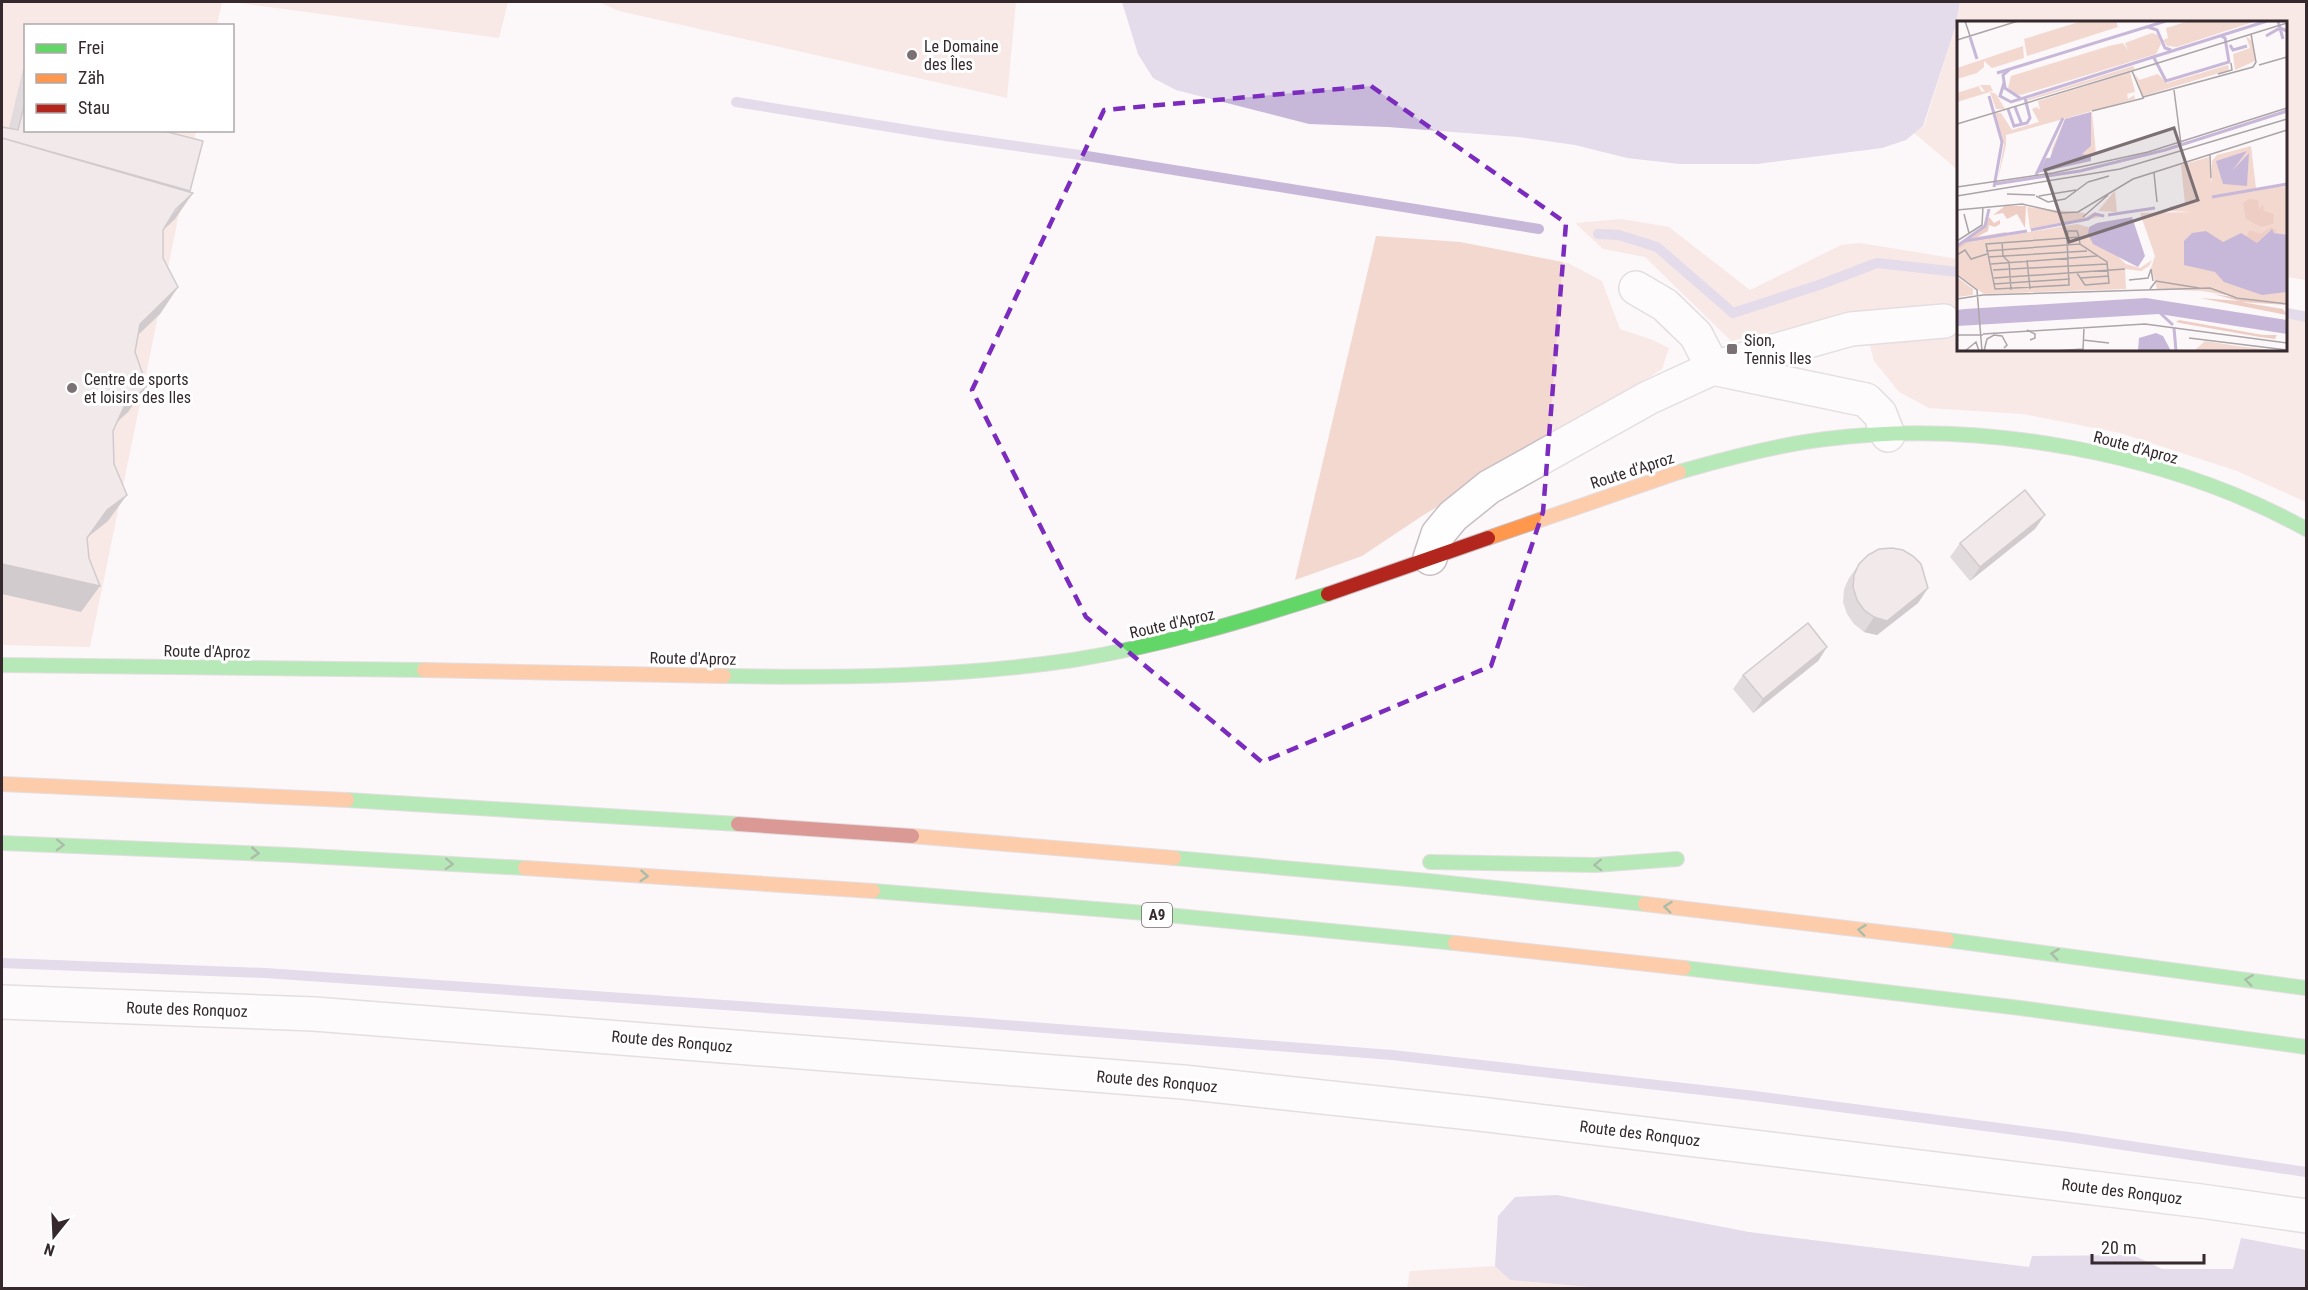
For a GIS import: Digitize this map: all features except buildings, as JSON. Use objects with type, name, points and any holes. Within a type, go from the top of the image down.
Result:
[{"type":"main road","name":"Route d'Aproz","points":[[2,665],[796,677],[943,674],[1013,668],[1154,645],[1233,625],[1635,485],[1743,454],[1828,439],[1888,435],[2004,438],[2088,451],[2187,478],[2277,512],[2307,529]]},
{"type":"main road","points":[[2,784],[545,811],[870,832],[1191,859],[1674,908],[1941,939],[2307,988]]},
{"type":"main road","name":"A9","points":[[2,843],[306,856],[531,869],[1106,910],[1706,971],[2307,1047]]},
{"type":"main road","points":[[1191,859],[1362,861]]},
{"type":"main road","points":[[1420,862],[1595,865],[1677,859]]},
{"type":"street","points":[[1636,288],[1665,305],[1695,335],[1713,369]]},
{"type":"street","points":[[1430,558],[1438,534],[1453,516],[1489,487],[1648,398],[1713,369],[1851,329],[1944,321]]},
{"type":"street","points":[[1713,369],[1866,400],[1880,414],[1888,435]]},
{"type":"street","name":"Route des Ronquoz","points":[[2,1002],[314,1014],[1183,1082],[1492,1115],[2189,1199],[2307,1216]]},
{"type":"highlighted area","points":[[1371,86],[1566,223],[1543,512],[1491,666],[1262,762],[1086,617],[972,390],[1104,110]]},
{"type":"shaded area","name":"Centre de sports et loisirs des Iles","points":[[2,2],[222,2],[217,24],[24,24],[24,132],[196,132],[90,647],[2,645]]},
{"type":"shaded area","points":[[231,2],[508,2],[499,38]]},
{"type":"shaded area","name":"Le Domaine des Îles","points":[[598,2],[1016,2],[1007,98],[619,11]]},
{"type":"shaded area","points":[[1122,2],[1960,2],[1955,28],[1923,126],[1906,140],[1882,148],[1757,164],[1680,164],[1627,158],[1575,145],[1518,137],[1388,127],[1309,124],[1176,90],[1153,78],[1138,54]]},
{"type":"shaded area","points":[[1960,2],[2306,2],[2306,280],[2287,277],[2287,21],[1957,21],[1957,169],[1914,133],[1924,126],[1955,28]]},
{"type":"shaded area","points":[[1621,219],[1669,227],[1750,290],[1841,245],[1860,243],[1957,259],[1957,351],[2287,351],[2287,308],[2306,311],[2306,502],[2237,471],[2120,433],[2023,414],[1929,408],[1899,392],[1874,361],[1868,339],[1856,313],[1731,341],[1645,257],[1603,249],[1575,223]]},
{"type":"shaded area","points":[[1376,236],[1460,242],[1568,263],[1602,281],[1620,329],[1669,348],[1662,369],[1624,394],[1422,516],[1362,556],[1295,580]]},
{"type":"shaded area","points":[[1557,1195],[1749,1232],[2029,1267],[2032,1256],[2133,1255],[2162,1269],[2233,1269],[2241,1238],[2306,1250],[2306,1288],[1602,1288],[1510,1280],[1495,1266],[1498,1216],[1515,1197]]},
{"type":"shaded area","points":[[1495,1266],[1510,1280],[1602,1288],[1407,1288],[1410,1271]]},
{"type":"waterway","points":[[736,102],[1539,229]]},
{"type":"waterway","points":[[1598,234],[1619,235],[1657,247],[1733,313],[1877,263],[1957,272]]},
{"type":"waterway","points":[[2287,313],[2306,317]]},
{"type":"waterway","points":[[2,963],[265,973],[968,1022],[1392,1055],[1755,1096],[2069,1137],[2306,1172]]},
{"type":"traffic: fast","points":[[1679,472],[1752,452],[1826,439],[1886,434],[1947,434],[2010,439],[2073,448],[2135,462],[2195,480],[2252,502],[2306,529]]},
{"type":"traffic: fast","points":[[724,676],[899,675],[1030,666],[1138,648],[1202,632],[1328,594]]},
{"type":"traffic: fast","points":[[2,665],[424,670]]},
{"type":"traffic: fast","points":[[347,800],[738,824]]},
{"type":"traffic: fast","points":[[2,843],[291,855],[525,868]]},
{"type":"traffic: fast","points":[[1174,858],[1429,881],[1645,904]]},
{"type":"traffic: fast","points":[[1430,862],[1595,865],[1677,859]]},
{"type":"traffic: fast","points":[[873,891],[1157,914],[1455,943]]},
{"type":"traffic: fast","points":[[1947,940],[2306,988]]},
{"type":"traffic: fast","points":[[1684,968],[2020,1008],[2306,1047]]},
{"type":"traffic: slow","points":[[1488,538],[1679,472]]},
{"type":"traffic: slow","points":[[424,670],[724,676]]},
{"type":"traffic: slow","points":[[2,784],[347,800]]},
{"type":"traffic: slow","points":[[912,836],[1174,858]]},
{"type":"traffic: slow","points":[[525,868],[873,891]]},
{"type":"traffic: slow","points":[[1645,904],[1947,940]]},
{"type":"traffic: slow","points":[[1455,943],[1684,968]]},
{"type":"traffic: jam","points":[[1328,594],[1488,538]]},
{"type":"traffic: jam","points":[[738,824],[912,836]]},
{"type":"place","name":"Le Domaine des Îles","points":[[912,55]]},
{"type":"place","name":"Sion, Tennis Iles","points":[[1732,349]]},
{"type":"place","name":"Centre de sports et loisirs des Iles","points":[[72,388]]}]
